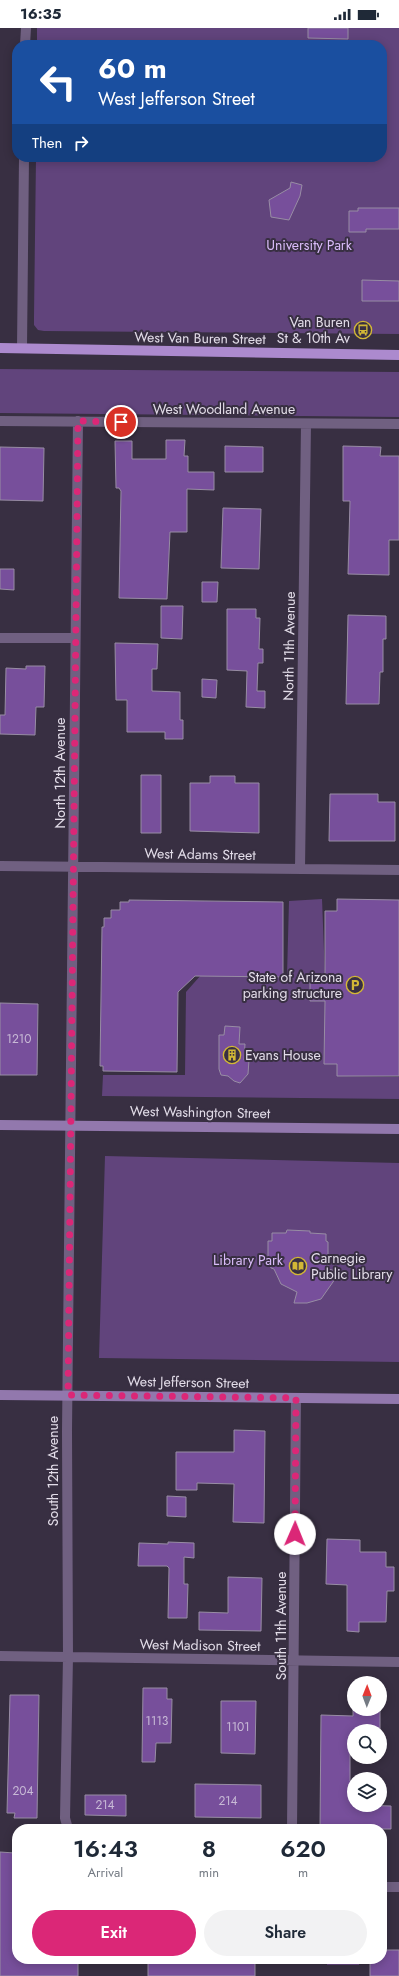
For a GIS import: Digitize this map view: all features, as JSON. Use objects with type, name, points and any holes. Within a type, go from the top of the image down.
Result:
[{"type":"main road","name":"West Van Buren Street","points":[[0,348],[399,356]]},
{"type":"main road","name":"West Washington Street","points":[[0,1125],[399,1129]]},
{"type":"main road","name":"West Jefferson Street","points":[[0,1395],[399,1399]]},
{"type":"street","points":[[26,28],[26,40]]},
{"type":"street","points":[[22,348],[24,162]]},
{"type":"street","name":"West Woodland Avenue","points":[[0,421],[399,424]]},
{"type":"street","name":"North 12th Avenue","points":[[71,1125],[78,421]]},
{"type":"street","name":"North 11th Avenue","points":[[300,869],[306,424]]},
{"type":"street","points":[[0,638],[75,638]]},
{"type":"street","name":"West Adams Street","points":[[0,866],[399,870]]},
{"type":"street","name":"South 12th Avenue","points":[[67,1824],[65,1818],[68,1657],[68,1395],[71,1125]]},
{"type":"street","name":"South 11th Avenue","points":[[292,1824],[295,1661],[296,1398]]},
{"type":"street","name":"West Madison Street","points":[[0,1656],[399,1662]]},
{"type":"street","points":[[387,1887],[399,1887]]},
{"type":"green space","name":"University Park","points":[[37,28],[399,28],[399,334],[38,330],[34,325],[36,162],[387,162],[387,40],[37,40]]},
{"type":"green space","points":[[0,369],[399,372],[399,417],[0,413]]},
{"type":"green space","points":[[322,899],[325,977],[310,977],[310,1000],[325,1001],[324,1064],[337,1064],[337,1076],[399,1077],[399,1099],[102,1096],[103,1075],[185,1075],[186,992],[201,975],[287,976],[289,901]]},
{"type":"green space","name":"Library Park","points":[[105,1156],[399,1163],[399,1362],[99,1358]]},
{"type":"green space","points":[[327,1964],[359,1964],[359,1965]]},
{"type":"building","points":[[308,28],[348,28],[348,39],[308,38]]},
{"type":"building","points":[[291,182],[302,185],[300,196],[289,220],[271,217],[269,200],[290,188]]},
{"type":"building","points":[[358,208],[399,208],[399,229],[366,229],[366,232],[349,232],[349,211],[358,211]]},
{"type":"building","points":[[362,280],[399,281],[399,301],[362,301]]},
{"type":"building","points":[[166,440],[185,440],[184,456],[188,456],[188,472],[214,472],[214,490],[187,489],[187,532],[170,532],[167,599],[119,598],[121,491],[119,488],[116,488],[115,441],[132,441],[132,459],[166,459]]},
{"type":"building","points":[[225,446],[263,447],[263,472],[225,472]]},
{"type":"building","points":[[343,446],[381,447],[380,456],[399,456],[399,540],[389,540],[389,575],[348,574],[350,501],[343,501]]},
{"type":"building","points":[[0,447],[44,448],[43,501],[0,500]]},
{"type":"building","points":[[223,508],[261,509],[259,569],[221,568]]},
{"type":"building","points":[[0,569],[14,569],[14,590],[0,589]]},
{"type":"building","points":[[202,582],[218,582],[217,602],[202,602]]},
{"type":"building","points":[[161,606],[183,606],[182,639],[161,638]]},
{"type":"building","points":[[227,609],[256,609],[256,618],[260,618],[259,649],[263,649],[263,663],[258,663],[257,691],[265,691],[265,708],[246,707],[247,671],[227,670]]},
{"type":"building","points":[[348,615],[386,616],[386,639],[383,639],[383,672],[380,672],[379,704],[346,704]]},
{"type":"building","points":[[115,643],[158,644],[157,669],[152,669],[152,691],[180,692],[180,720],[183,720],[183,739],[165,739],[165,732],[127,732],[127,700],[116,700]]},
{"type":"building","points":[[26,666],[45,666],[44,707],[36,707],[35,735],[0,734],[0,715],[5,715],[6,668],[26,669]]},
{"type":"building","points":[[202,679],[217,680],[216,698],[202,697]]},
{"type":"building","points":[[141,775],[161,775],[161,833],[141,833]]},
{"type":"building","points":[[210,776],[235,776],[235,783],[259,783],[259,833],[190,831],[190,783],[210,783]]},
{"type":"building","points":[[330,794],[378,794],[378,802],[395,802],[395,841],[329,841]]},
{"type":"building","name":"State of Arizona parking structure","points":[[337,899],[399,900],[399,1076],[337,1076],[337,1064],[324,1064],[325,1001],[310,1001],[310,977],[325,977],[325,911],[337,911]]},
{"type":"building","points":[[129,900],[283,902],[283,977],[195,976],[178,992],[177,1072],[103,1071],[103,1066],[100,1066],[102,927],[104,927],[104,918],[111,918],[111,910],[120,910],[120,902],[129,902]]},
{"type":"building","points":[[0,1003],[38,1004],[37,1075],[0,1075]]},
{"type":"building","name":"Evans House","points":[[225,1026],[240,1027],[239,1044],[245,1044],[244,1060],[249,1060],[248,1074],[240,1083],[234,1081],[228,1076],[221,1075],[219,1069],[219,1035],[224,1035]]},
{"type":"building","name":"Carnegie Public Library","points":[[287,1230],[310,1231],[310,1233],[326,1234],[326,1241],[328,1242],[328,1269],[340,1272],[321,1299],[307,1303],[294,1303],[297,1292],[281,1284],[274,1269],[271,1268],[270,1264],[268,1263],[268,1241],[272,1241],[272,1233],[286,1233]]},
{"type":"building","points":[[234,1430],[265,1431],[264,1523],[233,1522],[234,1484],[197,1483],[197,1490],[176,1490],[176,1452],[234,1452]]},
{"type":"building","points":[[167,1496],[186,1497],[186,1517],[167,1516]]},
{"type":"building","points":[[327,1539],[360,1540],[360,1552],[386,1552],[386,1567],[394,1567],[394,1591],[387,1591],[386,1622],[359,1622],[359,1632],[347,1631],[347,1585],[326,1584]]},
{"type":"building","points":[[168,1542],[194,1543],[194,1558],[184,1557],[184,1584],[188,1584],[187,1618],[168,1618],[169,1568],[167,1566],[138,1566],[139,1543],[168,1544]]},
{"type":"building","points":[[228,1577],[262,1578],[261,1631],[199,1630],[199,1612],[228,1613]]},
{"type":"building","points":[[143,1688],[167,1688],[167,1699],[172,1699],[171,1743],[156,1743],[155,1762],[142,1762]]},
{"type":"building","points":[[10,1695],[39,1695],[37,1818],[14,1818],[15,1813],[7,1813]]},
{"type":"building","points":[[221,1701],[256,1701],[255,1754],[221,1753]]},
{"type":"building","points":[[321,1715],[380,1716],[380,1724],[347,1724],[347,1764],[350,1764],[350,1772],[347,1772],[347,1812],[387,1812],[387,1806],[391,1806],[391,1829],[387,1829],[387,1824],[320,1824]]},
{"type":"building","points":[[195,1784],[261,1785],[261,1818],[195,1817]]},
{"type":"building","points":[[85,1795],[126,1795],[126,1816],[85,1815]]},
{"type":"building","points":[[0,1852],[12,1853],[12,1964],[78,1964],[78,1976],[0,1976]]},
{"type":"building","points":[[387,1950],[399,1950],[399,1976],[370,1976],[370,1964],[387,1964]]},
{"type":"building","points":[[148,1964],[255,1964],[255,1976],[148,1976]]},
{"type":"place","name":"Van Buren St & 10th Av","points":[[363,330]]},
{"type":"place","name":"State of Arizona parking structure","points":[[355,985]]},
{"type":"place","name":"Evans House","points":[[232,1055]]},
{"type":"place","name":"Carnegie Public Library","points":[[298,1266]]},
{"type":"route","points":[[121,422],[78,421],[68,1395],[296,1398],[295,1534]]}]
